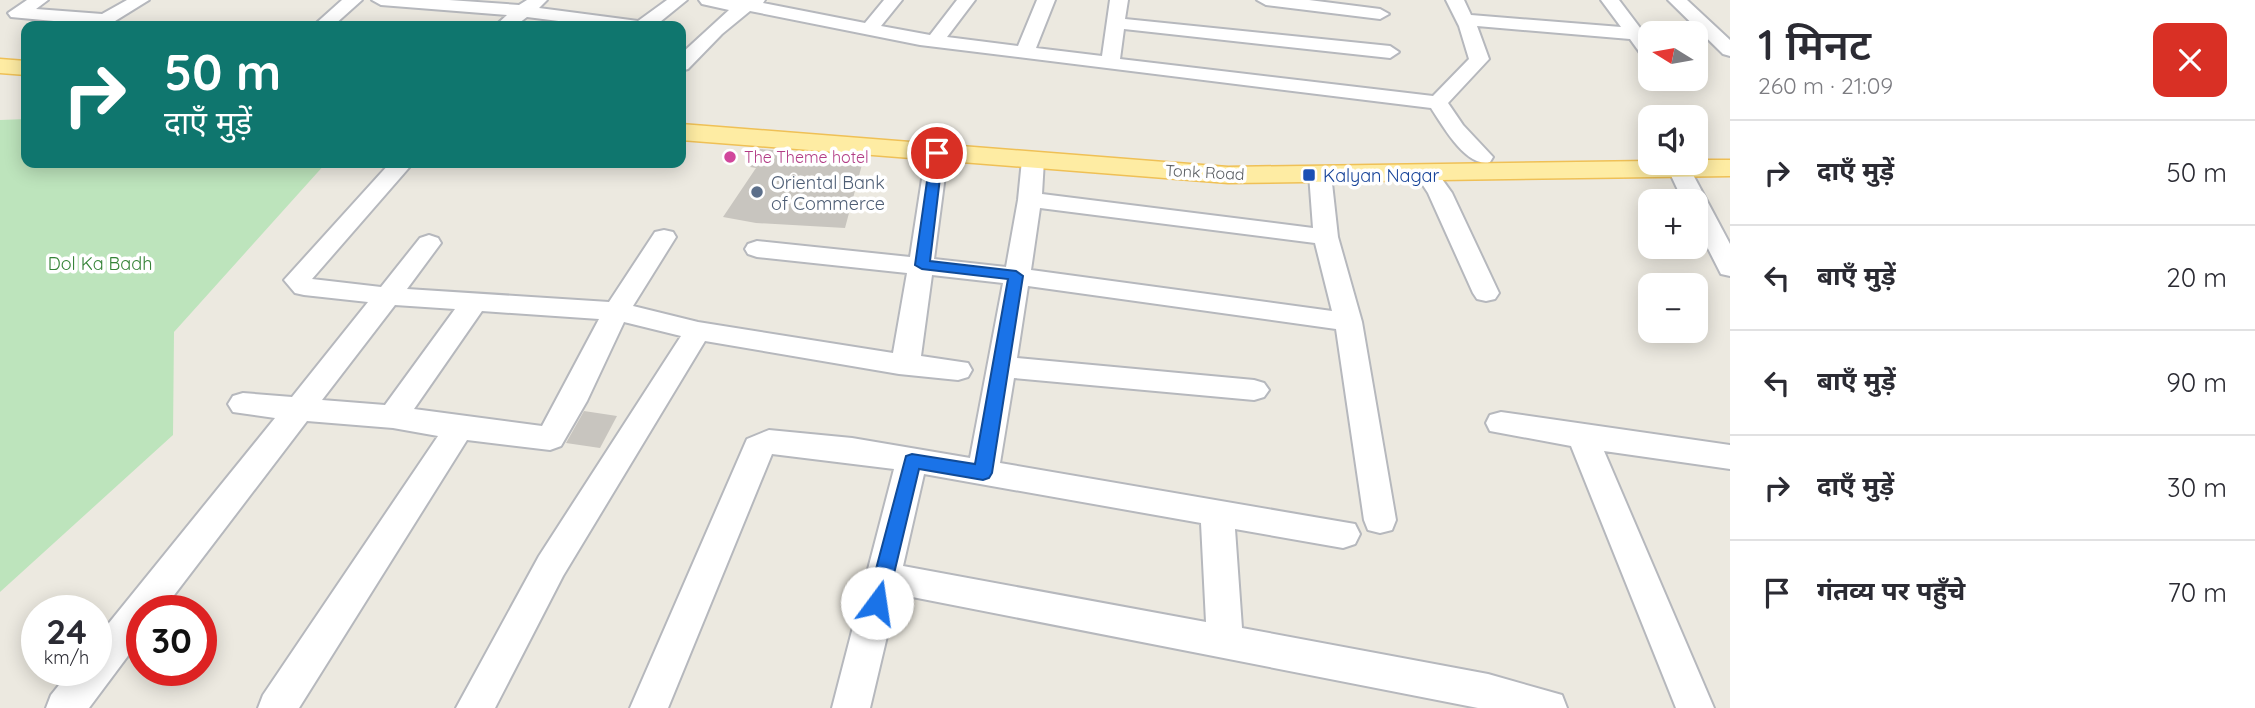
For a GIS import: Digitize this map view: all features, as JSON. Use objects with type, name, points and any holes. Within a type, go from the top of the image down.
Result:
[{"type":"main road","name":"Tonk Road","points":[[686,119],[1150,156],[1638,156]]},
{"type":"main road","name":"Tonk Road","points":[[686,132],[1228,175],[1426,173],[1638,164]]},
{"type":"main road","name":"Tonk Road","points":[[1708,159],[1730,155]]},
{"type":"main road","name":"Tonk Road","points":[[1708,165],[1730,168]]},
{"type":"street","points":[[39,0],[17,13],[83,21]]},
{"type":"street","points":[[103,21],[140,0]]},
{"type":"street","points":[[328,21],[354,0]]},
{"type":"street","points":[[381,0],[439,2],[604,21]]},
{"type":"street","points":[[510,21],[538,0]]},
{"type":"street","points":[[651,21],[678,0]]},
{"type":"street","points":[[708,0],[750,4],[935,41],[1438,103]]},
{"type":"street","points":[[869,29],[893,0]]},
{"type":"street","points":[[935,41],[966,0]]},
{"type":"street","points":[[1025,53],[1046,0]]},
{"type":"street","points":[[1110,64],[1119,0]]},
{"type":"street","points":[[1266,0],[1378,7],[1402,99]]},
{"type":"street","points":[[1438,103],[1448,90],[1469,74],[1479,59],[1455,0]]},
{"type":"street","points":[[1610,0],[1638,38]]},
{"type":"street","points":[[1677,0],[1730,50]]},
{"type":"street","points":[[686,60],[713,31],[750,4]]},
{"type":"street","points":[[1465,20],[1635,34]]},
{"type":"street","points":[[1115,23],[1390,52]]},
{"type":"street","points":[[1438,103],[1455,129],[1482,157]]},
{"type":"street","points":[[899,364],[908,355],[937,153]]},
{"type":"street","points":[[983,473],[1030,200],[1033,160]]},
{"type":"street","points":[[398,168],[297,280],[304,286],[388,296],[616,312],[698,331],[899,364],[958,370]]},
{"type":"street","points":[[1426,173],[1440,192],[1486,293]]},
{"type":"street","points":[[1320,174],[1326,237],[1348,322],[1380,520]]},
{"type":"street","points":[[1030,200],[1326,237]]},
{"type":"street","points":[[1708,225],[1730,268]]},
{"type":"street","points":[[243,404],[393,417],[459,428],[550,438],[572,401],[616,312],[664,237]]},
{"type":"street","points":[[112,647],[429,243]]},
{"type":"street","points":[[757,249],[1016,276],[1348,322]]},
{"type":"street","points":[[393,417],[475,301]]},
{"type":"street","points":[[475,708],[551,566],[698,331]]},
{"type":"street","points":[[1000,367],[1254,390]]},
{"type":"street","points":[[1501,423],[1730,457]]},
{"type":"street","points":[[277,708],[459,428]]},
{"type":"street","points":[[1582,436],[1695,708]]},
{"type":"street","points":[[649,708],[758,447],[769,442],[852,450],[1343,534]]},
{"type":"street","points":[[851,708],[912,460]]},
{"type":"street","points":[[1217,513],[1226,643]]},
{"type":"street","points":[[884,576],[1488,692],[1548,708]]},
{"type":"street","points":[[65,708],[82,686]]},
{"type":"green space","name":"Dol Ka Badh","points":[[21,119],[21,168],[322,168],[174,332],[173,435],[0,592],[0,120]]},
{"type":"building","points":[[760,149],[864,157],[845,228],[756,223],[723,217],[756,168],[750,167]]},
{"type":"building","points":[[584,411],[617,416],[600,448],[566,443]]},
{"type":"place","name":"The Theme hotel","points":[[730,157]]},
{"type":"place","name":"Kalyan Nagar","points":[[1309,175]]},
{"type":"place","name":"Oriental Bank of Commerce","points":[[757,192]]},
{"type":"route","points":[[877,603],[912,460],[983,473],[1016,276],[922,265],[937,153]]}]
